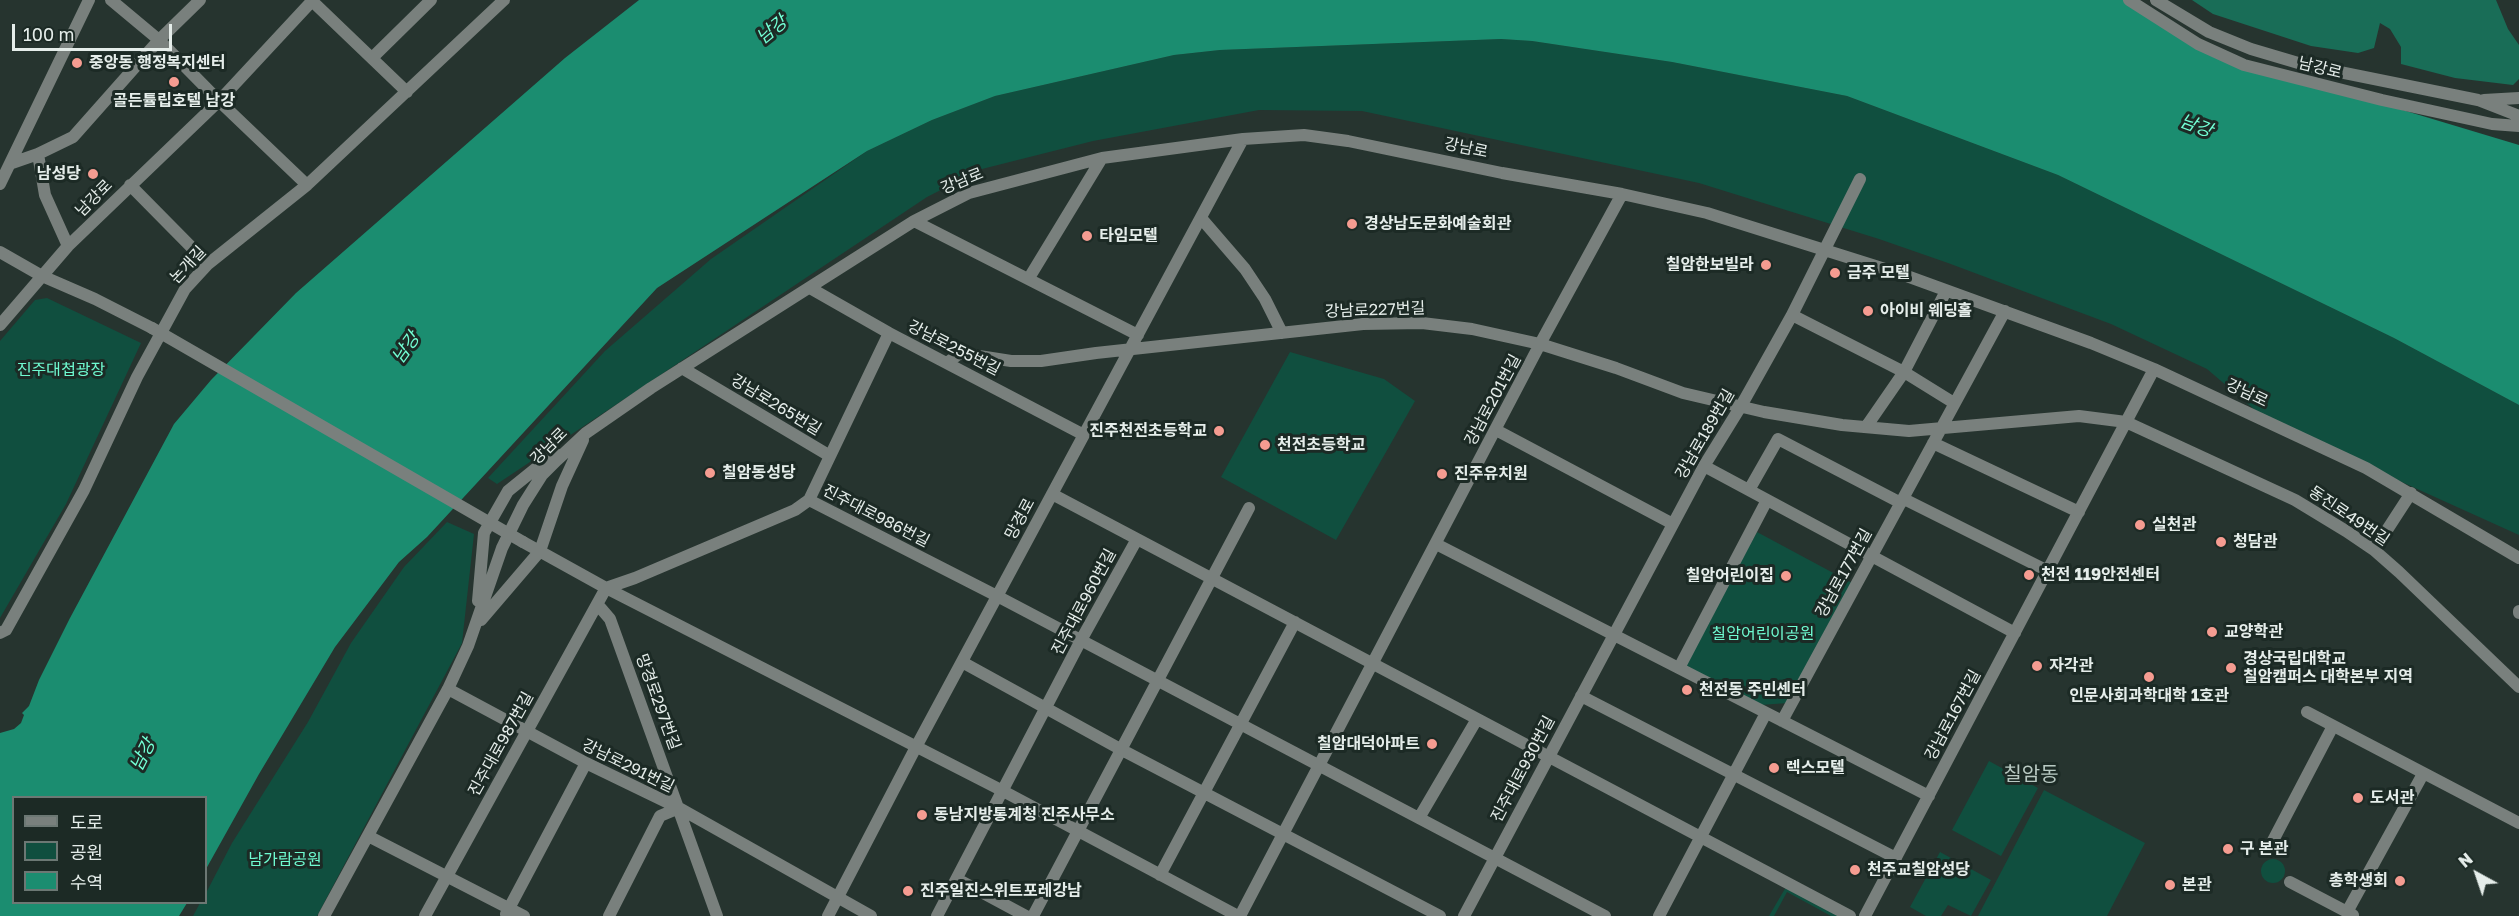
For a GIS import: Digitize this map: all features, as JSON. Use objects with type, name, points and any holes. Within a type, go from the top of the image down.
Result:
[{"type":"street","points":[[0,184],[89,0]]},
{"type":"street","points":[[111,0],[159,40],[307,185]]},
{"type":"street","points":[[0,156],[12,163],[38,154],[73,137],[159,40],[200,0]]},
{"type":"street","points":[[312,0],[406,92]]},
{"type":"street","name":"남강로","points":[[0,325],[68,246],[219,101],[312,0]]},
{"type":"street","points":[[372,58],[431,0]]},
{"type":"street","name":"논개길","points":[[0,633],[6,630],[84,490],[137,377],[185,289],[208,264],[307,185],[504,0]]},
{"type":"street","name":"남강로","points":[[2129,0],[2198,44],[2244,65],[2382,100],[2492,124],[2519,126]]},
{"type":"street","name":"남강로","points":[[2156,0],[2209,32],[2251,49],[2316,67],[2478,100],[2519,116]]},
{"type":"street","points":[[2478,100],[2519,98]]},
{"type":"street","name":"강남로","points":[[324,916],[448,689],[476,626],[502,548],[542,475],[586,433],[682,368],[914,221],[969,193],[1102,158],[1243,139],[1304,135],[1348,141],[1502,173],[1622,194],[1707,213],[1904,275],[2091,343],[2154,369],[2366,468],[2519,558]]},
{"type":"street","name":"망경로","points":[[828,916],[916,747],[1243,139]]},
{"type":"street","points":[[38,154],[45,195],[68,246]]},
{"type":"street","points":[[1029,278],[1102,158]]},
{"type":"street","name":"강남로189번길","points":[[1614,635],[1704,466],[1792,315],[1860,179]]},
{"type":"street","points":[[130,185],[208,264]]},
{"type":"street","name":"강남로201번길","points":[[1239,916],[1540,344],[1622,194]]},
{"type":"street","points":[[1201,218],[1245,269],[1265,299],[1282,333]]},
{"type":"street","points":[[914,221],[1138,335]]},
{"type":"street","points":[[0,252],[42,276],[95,298],[152,328],[606,588],[1003,791],[1239,916]]},
{"type":"street","name":"강남로255번길","points":[[810,288],[888,333],[1084,435]]},
{"type":"street","points":[[1866,427],[1904,372],[1946,291]]},
{"type":"street","name":"강남로177번길","points":[[1782,721],[2005,311]]},
{"type":"street","points":[[1792,315],[1904,372],[1954,402]]},
{"type":"street","name":"강남로227번길","points":[[947,363],[960,353],[1011,361],[1041,361],[1363,324],[1422,323],[1472,329],[1540,344],[1683,393],[1764,412],[1866,427]]},
{"type":"street","name":"강남로265번길","points":[[682,368],[830,456],[888,333]]},
{"type":"street","name":"강남로167번길","points":[[1865,916],[2154,369]]},
{"type":"street","name":"동진로49번길","points":[[1866,427],[1909,431],[2079,416],[2126,422],[2295,500],[2374,550],[2519,687]]},
{"type":"street","points":[[1496,430],[1673,524]]},
{"type":"street","points":[[476,626],[540,551],[562,486],[586,433]]},
{"type":"street","points":[[476,626],[484,532],[508,491],[571,440],[586,433]]},
{"type":"street","points":[[1749,490],[1778,439],[2048,571]]},
{"type":"street","points":[[1933,443],[2079,512]]},
{"type":"street","points":[[809,500],[830,456]]},
{"type":"street","points":[[1704,466],[2015,633]]},
{"type":"street","points":[[2374,550],[2411,493]]},
{"type":"street","points":[[1052,494],[1137,539]]},
{"type":"street","name":"진주대로986번길","points":[[606,588],[635,578],[795,510],[809,500],[1419,818]]},
{"type":"street","points":[[1679,668],[1767,500]]},
{"type":"street","points":[[1033,916],[1249,508]]},
{"type":"street","name":"진주대로960번길","points":[[937,916],[1080,642],[1137,539],[1850,916]]},
{"type":"street","points":[[1436,544],[1929,796]]},
{"type":"street","name":"진주대로987번길","points":[[425,916],[606,588]]},
{"type":"street","name":"망경로297번길","points":[[597,605],[610,619],[717,916]]},
{"type":"street","points":[[1160,875],[1295,622]]},
{"type":"street","name":"진주대로930번길","points":[[1464,916],[1614,635]]},
{"type":"street","points":[[962,662],[1122,750],[1440,916]]},
{"type":"street","name":"강남로291번길","points":[[448,689],[585,763],[679,808]]},
{"type":"street","points":[[1581,696],[1896,858]]},
{"type":"street","points":[[2307,712],[2519,823]]},
{"type":"street","points":[[1659,916],[1766,713]]},
{"type":"street","points":[[1477,718],[1419,818],[1605,916]]},
{"type":"street","points":[[2267,852],[2333,726]]},
{"type":"street","points":[[507,912],[585,763]]},
{"type":"street","points":[[2290,882],[2344,913],[2423,774]]},
{"type":"street","points":[[679,808],[871,916]]},
{"type":"street","name":"강남로291번길","points":[[609,916],[660,816],[679,808]]},
{"type":"street","points":[[368,836],[507,912],[524,916]]},
{"type":"street","points":[[957,879],[1026,916]]},
{"type":"green space","points":[[1501,39],[1532,41],[1672,62],[1847,96],[2058,175],[2394,338],[2519,405],[2519,535],[2269,422],[2207,369],[2111,324],[1948,263],[1699,183],[1362,111],[1259,110],[1093,141],[982,169],[927,197],[497,484],[488,478],[605,351],[711,259],[867,151],[932,120],[995,96],[1174,55],[1220,50]]},
{"type":"green space","name":"진주대첩광장","points":[[47,298],[141,343],[66,504],[0,618],[0,341],[35,300]]},
{"type":"green space","points":[[1290,352],[1384,379],[1415,401],[1336,540],[1221,477]]},
{"type":"green space","name":"남가람공원","points":[[447,522],[474,534],[462,643],[317,916],[193,916],[199,904],[207,904],[207,891],[232,843],[308,722],[351,643],[404,567]]},
{"type":"green space","name":"칠암어린이공원","points":[[1757,532],[1852,583],[1788,703],[1760,705],[1683,664]]},
{"type":"green space","points":[[1989,761],[2038,788],[2001,856],[1952,830]]},
{"type":"green space","points":[[2044,790],[2145,843],[2107,916],[1978,916]]},
{"type":"green space","points":[[1940,852],[1991,880],[1971,916],[1948,905],[1941,916],[1926,916],[1910,907]]},
{"type":"green space","points":[[2273,859],[2281,863],[2285,871],[2281,879],[2273,883],[2265,879],[2261,871],[2265,863]]},
{"type":"green space","points":[[1786,887],[1839,916],[1831,916],[1787,892],[1774,916],[1769,916]]},
{"type":"shaded area","points":[[2192,0],[2496,0],[2508,29],[2519,45],[2519,79],[2513,85],[2455,78],[2401,64],[2401,47],[2390,29],[2380,23],[2374,48],[2358,53],[2311,46],[2213,14]]},
{"type":"water","name":"남강","points":[[639,0],[2136,0],[2223,56],[2519,145],[2519,405],[2394,338],[2058,175],[1847,96],[1672,62],[1532,41],[1501,39],[1220,50],[1174,55],[995,96],[932,120],[867,151],[657,288],[427,537],[399,562],[335,647],[259,774],[207,867],[207,796],[12,796],[12,904],[186,904],[179,916],[0,916],[0,733],[14,729],[21,723],[24,715],[22,713],[29,706],[39,680],[70,618],[174,424],[211,380],[296,293],[565,58]]},
{"type":"place","name":"중앙동 행정복지센터","points":[[77,63]]},
{"type":"place","name":"골든튤립호텔 남강","points":[[174,82]]},
{"type":"place","name":"남성당","points":[[93,174]]},
{"type":"place","name":"경상남도문화예술회관","points":[[1352,224]]},
{"type":"place","name":"타임모텔","points":[[1087,236]]},
{"type":"place","name":"칠암한보빌라","points":[[1766,265]]},
{"type":"place","name":"금주 모텔","points":[[1835,273]]},
{"type":"place","name":"아이비 웨딩홀","points":[[1868,311]]},
{"type":"place","name":"진주천전초등학교","points":[[1219,431]]},
{"type":"place","name":"천전초등학교","points":[[1265,445]]},
{"type":"place","name":"칠암동성당","points":[[710,473]]},
{"type":"place","name":"진주유치원","points":[[1442,474]]},
{"type":"place","name":"실천관","points":[[2140,525]]},
{"type":"place","name":"청담관","points":[[2221,542]]},
{"type":"place","name":"천전 119안전센터","points":[[2029,575]]},
{"type":"place","name":"칠암어린이집","points":[[1786,576]]},
{"type":"place","name":"교양학관","points":[[2212,632]]},
{"type":"place","name":"자각관","points":[[2037,666]]},
{"type":"place","name":"경상국립대학교 칠암캠퍼스 대학본부 지역","points":[[2231,668]]},
{"type":"place","name":"인문사회과학대학 1호관","points":[[2149,677]]},
{"type":"place","name":"천전동 주민센터","points":[[1687,690]]},
{"type":"place","name":"칠암대덕아파트","points":[[1432,744]]},
{"type":"place","name":"렉스모텔","points":[[1774,768]]},
{"type":"place","name":"도서관","points":[[2358,798]]},
{"type":"place","name":"동남지방통계청 진주사무소","points":[[922,815]]},
{"type":"place","name":"구 본관","points":[[2228,849]]},
{"type":"place","name":"천주교칠암성당","points":[[1855,870]]},
{"type":"place","name":"총학생회","points":[[2400,881]]},
{"type":"place","name":"본관","points":[[2170,885]]},
{"type":"place","name":"진주일진스위트포레강남","points":[[908,891]]},
{"type":"district","name":"칠암동","points":[[2031,775]]}]
